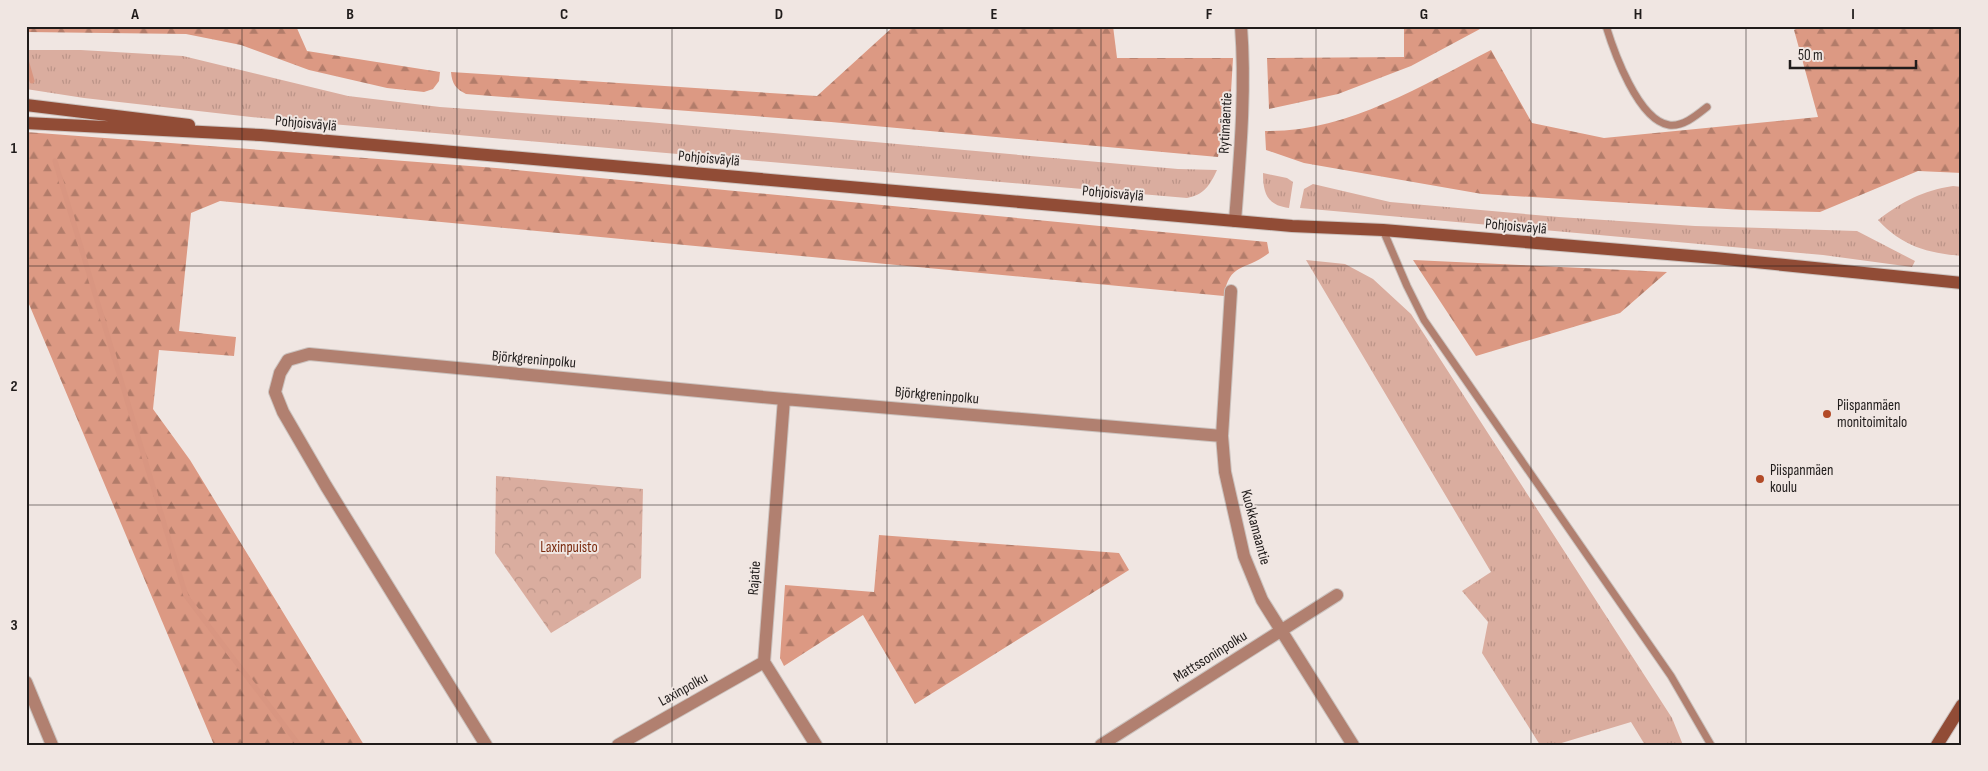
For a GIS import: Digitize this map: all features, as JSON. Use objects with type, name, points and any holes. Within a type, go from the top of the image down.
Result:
[{"type":"main road","name":"Pohjoisväylä","points":[[26,105],[104,113],[261,135]]},
{"type":"main road","name":"Pohjoisväylä","points":[[26,123],[261,135],[1235,220],[1383,230],[1715,258],[1962,283]]},
{"type":"main road","points":[[1937,745],[1962,705]]},
{"type":"street","name":"Rytimäentie","points":[[1235,220],[1242,125],[1244,60],[1241,26]]},
{"type":"street","name":"Kuokkamaantie","points":[[1231,291],[1222,436],[1225,472],[1244,556],[1262,600],[1353,745]]},
{"type":"street","name":"Björkgreninpolku","points":[[486,745],[326,486],[283,412],[276,392],[280,373],[288,360],[309,354],[784,399],[1222,436]]},
{"type":"street","name":"Rajatie","points":[[764,662],[784,399]]},
{"type":"street","name":"Mattssoninpolku","points":[[1101,745],[1338,595]]},
{"type":"street","name":"Laxinpolku","points":[[618,745],[764,662]]},
{"type":"street","points":[[764,662],[816,745]]},
{"type":"street","points":[[26,682],[52,745]]},
{"type":"lane","points":[[1606,26],[1629,82],[1643,106],[1654,118],[1670,125],[1689,120],[1707,107]]},
{"type":"lane","points":[[1383,230],[1424,320],[1671,676],[1711,745]]},
{"type":"green space","points":[[26,26],[296,26],[307,51],[440,72],[439,81],[433,89],[424,92],[387,88],[309,70],[241,45],[186,34],[26,32]]},
{"type":"green space","points":[[894,26],[1113,26],[1117,58],[1233,58],[1231,92],[1218,157],[831,122],[466,94],[455,86],[451,72],[817,96]]},
{"type":"green space","points":[[1404,26],[1478,26],[1480,29],[1411,66],[1338,94],[1269,109],[1267,58],[1404,57]]},
{"type":"green space","points":[[1802,26],[1962,26],[1962,173],[1918,171],[1820,212],[1743,210],[1482,194],[1304,163],[1266,150],[1265,131],[1295,130],[1325,124],[1354,115],[1411,92],[1491,50],[1532,123],[1604,138],[1818,117],[1794,30]]},
{"type":"green space","points":[[26,50],[81,50],[183,56],[348,96],[440,107],[648,122],[1178,169],[1217,170],[1212,180],[1202,192],[1187,198],[251,117],[84,98],[26,89]]},
{"type":"green space","points":[[26,132],[496,168],[1267,242],[1269,253],[1234,272],[1226,285],[1224,296],[220,201],[191,213],[179,331],[236,337],[234,356],[159,350],[153,409],[190,460],[364,745],[214,745],[26,297]]},
{"type":"green space","points":[[1263,173],[1287,178],[1293,182],[1289,208],[1282,207],[1268,198],[1264,187]]},
{"type":"green space","points":[[1313,184],[1390,202],[1559,217],[1695,226],[1857,231],[1915,261],[1912,267],[1823,255],[1300,208],[1304,189]]},
{"type":"green space","points":[[1953,186],[1962,187],[1962,256],[1937,253],[1916,247],[1896,236],[1878,220],[1913,198]]},
{"type":"green space","points":[[1306,260],[1345,264],[1373,279],[1411,314],[1672,718],[1683,745],[1645,745],[1631,722],[1555,745],[1540,745],[1482,653],[1488,622],[1462,591],[1491,572]]},
{"type":"green space","points":[[1413,260],[1667,272],[1620,313],[1476,356]]},
{"type":"green space","name":"Laxinpuisto","points":[[496,476],[643,489],[641,578],[551,633],[495,553]]},
{"type":"green space","points":[[879,535],[1119,553],[1129,570],[915,704],[863,615],[784,666],[780,658],[785,585],[874,592]]},
{"type":"waterway","points":[[26,60],[32,81]]},
{"type":"waterway","points":[[55,161],[186,596],[299,745]]},
{"type":"place","name":"Piispanmäen monitoimitalo","points":[[1827,414]]},
{"type":"place","name":"Piispanmäen koulu","points":[[1760,479]]}]
